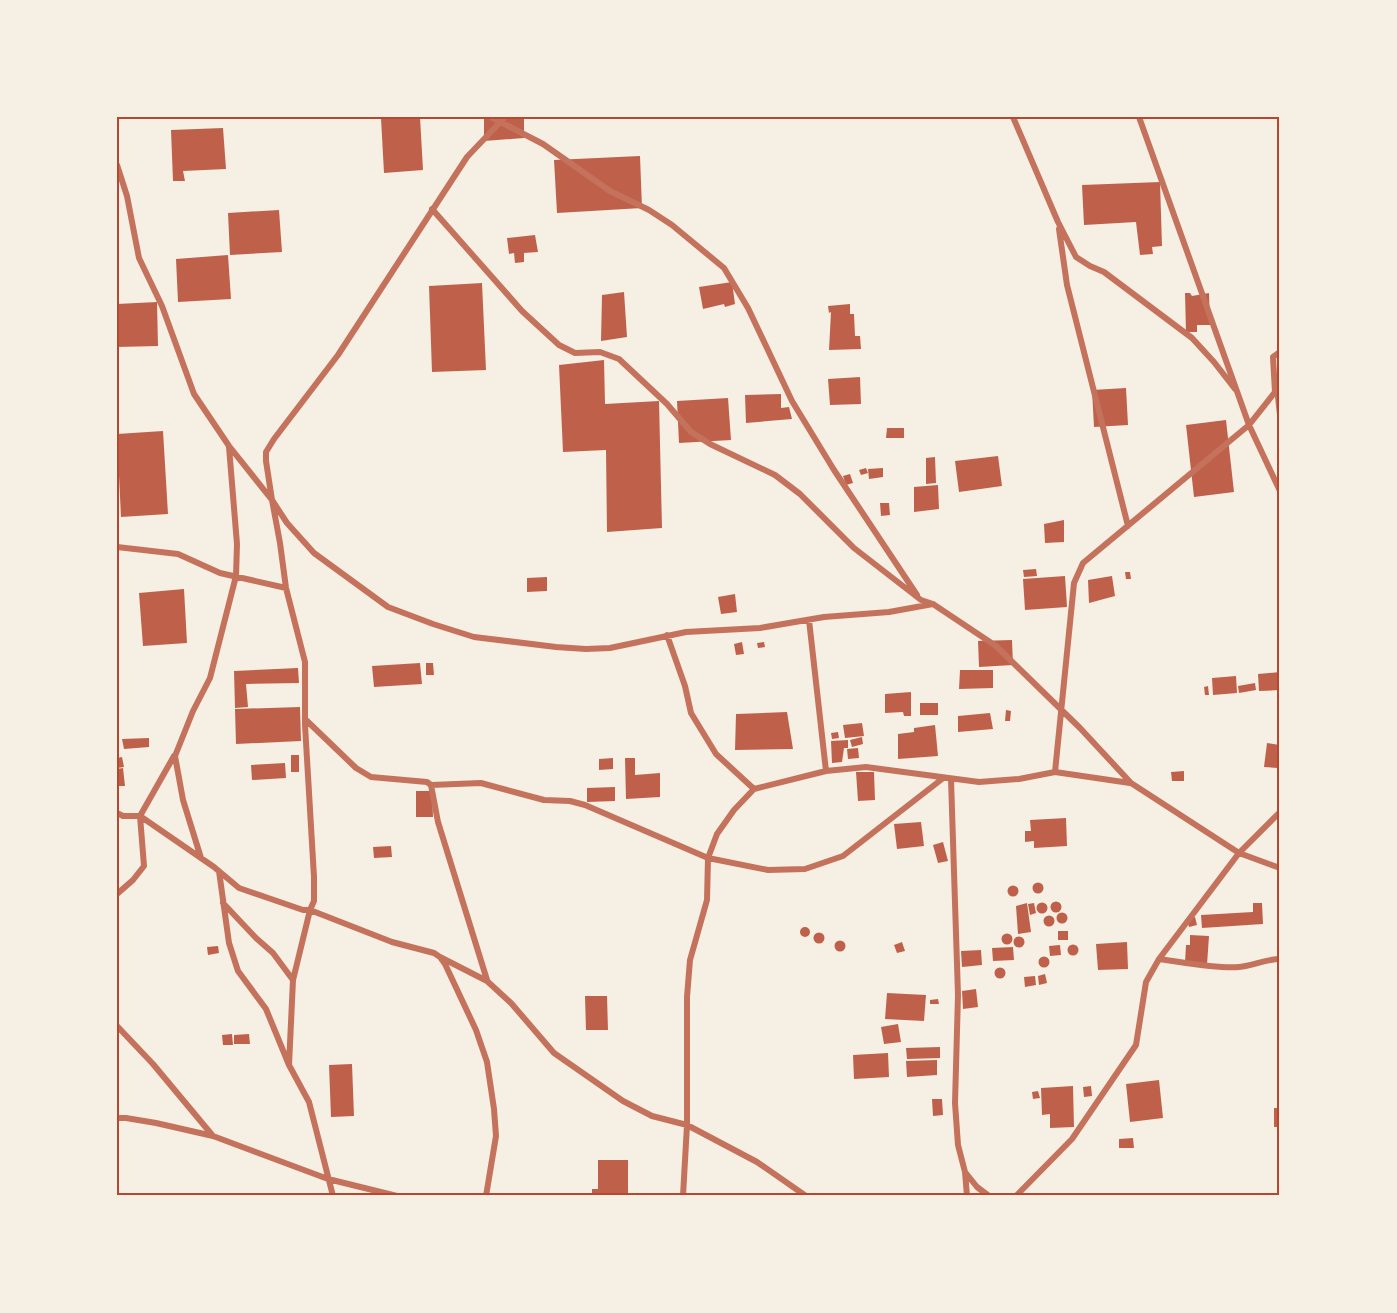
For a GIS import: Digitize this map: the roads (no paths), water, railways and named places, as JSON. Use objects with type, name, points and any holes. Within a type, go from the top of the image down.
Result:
[{"type":"street","points":[[490,117],[503,120],[543,144],[610,191],[649,210],[672,225],[724,268],[748,308],[792,401],[834,470],[921,600]]},
{"type":"street","points":[[1013,117],[1058,222],[1076,257],[1104,272],[1192,339],[1214,362],[1239,395]]},
{"type":"street","points":[[1139,117],[1249,425],[1280,491]]},
{"type":"street","points":[[289,1065],[293,980],[314,901],[314,877],[305,719],[305,662],[286,588],[266,452],[338,355],[467,157],[503,120]]},
{"type":"street","points":[[117,165],[139,258],[162,306],[194,394],[229,446],[272,500],[287,523],[314,554],[388,607],[474,637],[586,649],[610,648],[686,632],[760,628],[889,612],[933,604]]},
{"type":"street","points":[[432,209],[522,311],[559,345],[575,353],[600,352],[619,358],[668,404],[691,432],[710,444],[774,475],[800,494],[854,548],[921,600],[933,604],[996,646],[1131,783],[1239,853],[1280,868]]},
{"type":"street","points":[[1058,222],[1067,285],[1128,526]]},
{"type":"street","points":[[1274,357],[1280,352]]},
{"type":"street","points":[[1274,357],[1280,415]]},
{"type":"street","points":[[1055,772],[1074,583],[1083,563],[1249,425],[1275,392],[1274,357]]},
{"type":"street","points":[[117,894],[144,866],[140,816],[175,756],[193,711],[210,678],[236,576],[237,544],[229,446]]},
{"type":"street","points":[[117,547],[178,554],[220,573],[286,588]]},
{"type":"street","points":[[810,620],[826,771]]},
{"type":"street","points":[[667,635],[685,686],[691,713],[716,754],[754,789]]},
{"type":"street","points":[[305,719],[356,768],[371,777],[427,782],[431,785],[481,783],[544,800],[570,801],[585,805],[708,858],[768,870],[805,869],[843,856],[942,778]]},
{"type":"street","points":[[175,756],[183,800],[201,858]]},
{"type":"street","points":[[682,1196],[687,1125],[687,997],[690,960],[707,900],[708,858],[717,834],[734,810],[754,789],[826,771],[866,767],[979,782],[1019,779],[1055,772],[1131,783]]},
{"type":"street","points":[[951,779],[958,995],[955,1103],[958,1145],[968,1196]]},
{"type":"street","points":[[431,785],[438,822],[487,981]]},
{"type":"street","points":[[1016,1196],[1072,1139],[1136,1045],[1146,982],[1159,959],[1239,853],[1280,812]]},
{"type":"street","points":[[117,813],[123,816],[140,816],[219,871],[239,888],[303,910],[310,910],[392,942],[434,953],[487,981],[511,1003],[554,1053],[623,1101],[652,1116],[687,1125],[757,1162],[807,1196]]},
{"type":"street","points":[[219,871],[229,943],[238,971],[266,1009],[289,1065],[309,1102],[333,1196]]},
{"type":"street","points":[[223,902],[273,953],[293,980]]},
{"type":"street","points":[[440,957],[476,1030],[487,1062],[496,1136],[486,1196]]},
{"type":"street","points":[[1159,959],[1236,967],[1268,959],[1280,959]]},
{"type":"street","points":[[117,1026],[153,1064],[213,1136]]},
{"type":"street","points":[[117,1118],[156,1123],[213,1136],[328,1179],[397,1196]]},
{"type":"street","points":[[964,1172],[990,1196]]}]
